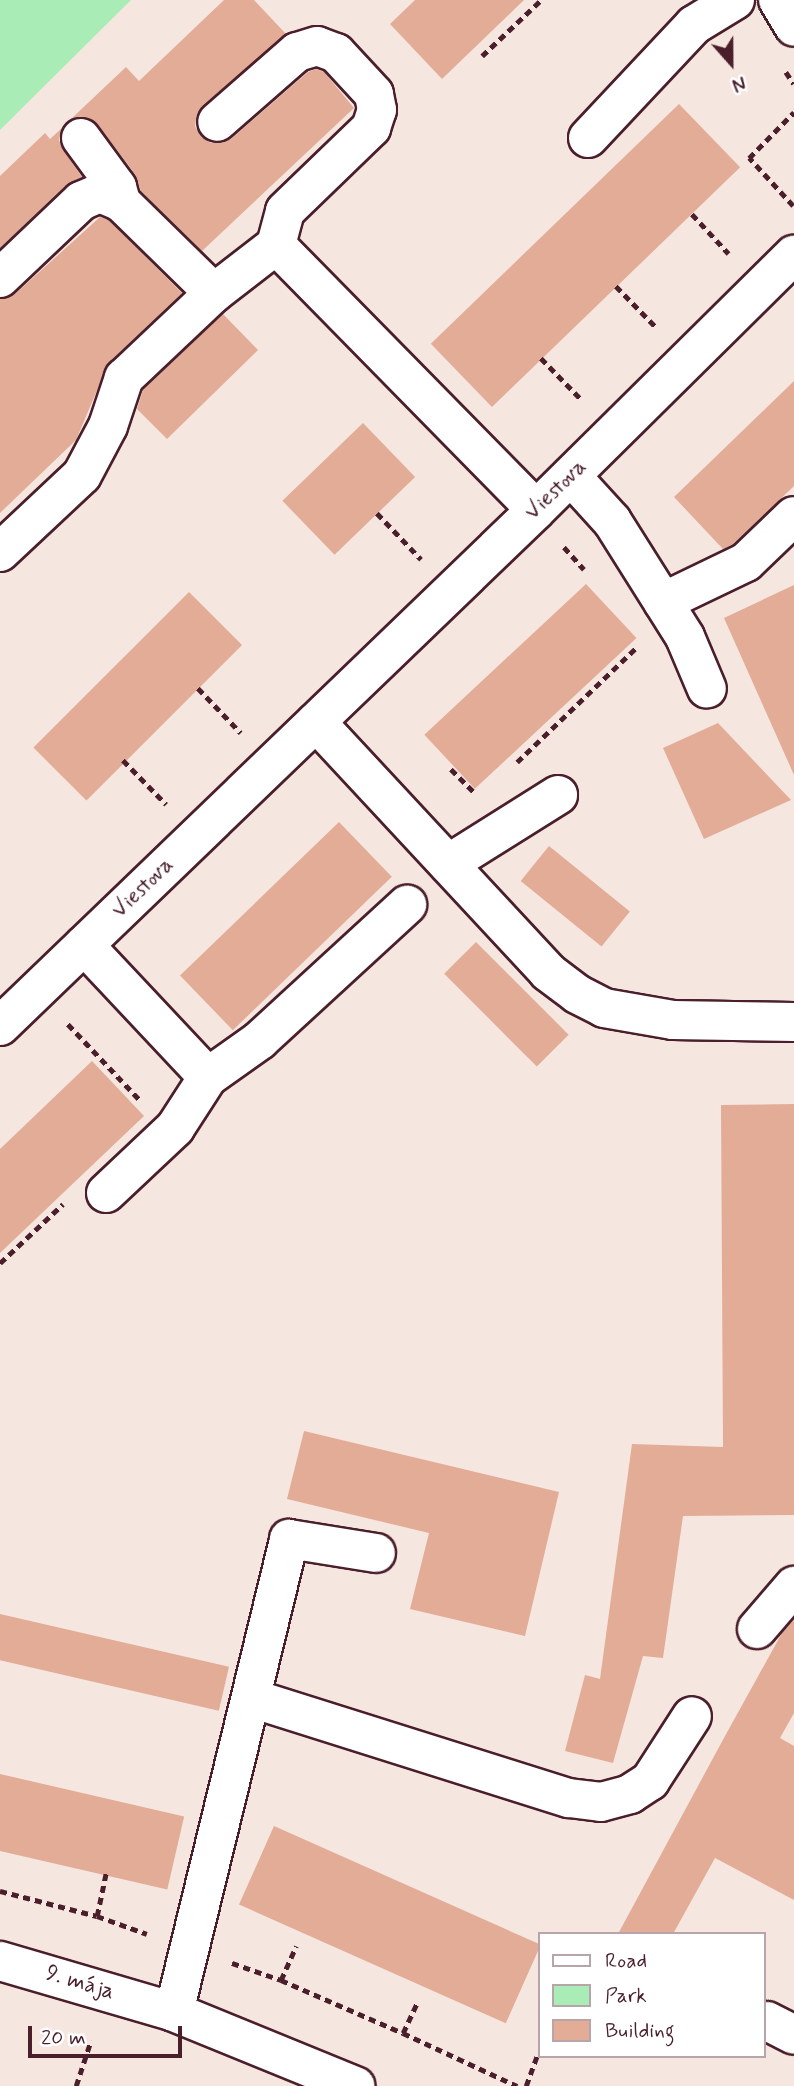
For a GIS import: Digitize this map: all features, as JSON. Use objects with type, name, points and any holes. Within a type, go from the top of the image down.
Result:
[{"type":"street","points":[[587,138],[694,25],[736,0]]},
{"type":"street","points":[[778,0],[794,27]]},
{"type":"street","points":[[0,552],[14,526],[82,475],[108,426],[124,378],[214,293],[276,246],[285,211],[371,128],[377,110],[374,94],[336,53],[317,46],[297,52],[217,122]]},
{"type":"street","points":[[81,138],[117,187],[121,202]]},
{"type":"street","points":[[0,278],[81,201],[100,193],[121,202],[214,293]]},
{"type":"street","points":[[276,246],[536,510]]},
{"type":"street","name":"Viestova","points":[[0,1026],[536,510],[794,255]]},
{"type":"street","points":[[571,476],[612,521],[685,637],[707,689]]},
{"type":"street","points":[[663,602],[746,562],[794,516]]},
{"type":"street","points":[[316,722],[548,972],[577,993],[604,1008],[673,1020],[794,1022]]},
{"type":"street","points":[[448,864],[558,795]]},
{"type":"street","points":[[106,1192],[174,1128],[208,1077],[260,1040],[408,905]]},
{"type":"street","points":[[84,945],[208,1077]]},
{"type":"street","points":[[174,2011],[289,1539],[376,1553]]},
{"type":"street","points":[[757,1629],[794,1586]]},
{"type":"street","points":[[251,1698],[569,1798],[601,1802],[630,1794],[649,1781],[692,1716]]},
{"type":"street","name":"9. mája","points":[[0,1961],[174,2011],[355,2086]]},
{"type":"path","points":[[482,56],[541,0]]},
{"type":"path","points":[[793,206],[749,158],[794,112]]},
{"type":"path","points":[[692,214],[736,261]]},
{"type":"path","points":[[616,286],[662,334]]},
{"type":"path","points":[[541,358],[588,406]]},
{"type":"path","points":[[377,513],[426,564]]},
{"type":"path","points":[[560,543],[586,571]]},
{"type":"path","points":[[510,769],[647,637]]},
{"type":"path","points":[[198,688],[246,738]]},
{"type":"path","points":[[123,760],[172,810]]},
{"type":"path","points":[[451,769],[480,798]]},
{"type":"path","points":[[66,1021],[147,1108]]},
{"type":"path","points":[[0,1263],[68,1199]]},
{"type":"path","points":[[97,1916],[106,1873]]},
{"type":"path","points":[[0,1891],[97,1916],[281,1980],[516,2086]]},
{"type":"path","points":[[281,1980],[296,1946]]},
{"type":"path","points":[[403,2033],[417,2003]]},
{"type":"path","points":[[76,2086],[91,2040]]},
{"type":"path","points":[[526,2086],[537,2056]]},
{"type":"green space","points":[[0,0],[131,0],[0,130]]},
{"type":"building","points":[[224,0],[254,0],[286,34],[202,106],[195,126],[201,137],[211,143],[222,143],[231,139],[308,72],[316,69],[324,72],[354,108],[202,251],[141,191],[135,174],[98,125],[89,118],[71,119],[126,67],[139,81]]},
{"type":"building","points":[[415,0],[524,0],[442,79],[390,24]]},
{"type":"building","points":[[679,104],[740,167],[492,407],[431,344]]},
{"type":"building","points":[[62,128],[59,140],[63,150],[82,177],[66,185],[0,248],[0,176],[45,133],[50,139]]},
{"type":"building","points":[[100,217],[109,220],[182,293],[109,362],[76,440],[0,513],[0,299],[15,294]]},
{"type":"building","points":[[223,314],[258,350],[167,439],[137,409],[143,390]]},
{"type":"building","points":[[794,381],[794,486],[733,544],[723,549],[674,497]]},
{"type":"building","points":[[363,423],[415,477],[335,555],[282,501]]},
{"type":"building","points":[[586,584],[636,638],[475,789],[424,735]]},
{"type":"building","points":[[794,585],[794,775],[724,618]]},
{"type":"building","points":[[189,592],[242,645],[86,801],[33,748]]},
{"type":"building","points":[[718,723],[791,800],[704,839],[663,748]]},
{"type":"building","points":[[339,822],[392,877],[233,1030],[180,976]]},
{"type":"building","points":[[549,846],[630,911],[602,946],[521,881]]},
{"type":"building","points":[[476,942],[569,1035],[537,1066],[444,974]]},
{"type":"building","points":[[92,1061],[144,1116],[0,1253],[0,1149]]},
{"type":"building","points":[[794,1104],[794,1515],[683,1516],[663,1658],[643,1656],[613,1763],[565,1751],[585,1675],[600,1679],[632,1444],[723,1447],[721,1105]]},
{"type":"building","points":[[304,1431],[559,1492],[525,1636],[410,1609],[429,1533],[287,1499]]},
{"type":"building","points":[[0,1614],[229,1667],[219,1711],[0,1660]]},
{"type":"building","points":[[794,1620],[794,1713],[780,1738],[794,1746],[794,1900],[715,1858],[674,1932],[619,1932],[725,1736],[782,1633]]},
{"type":"building","points":[[0,1774],[184,1817],[167,1890],[0,1851]]},
{"type":"building","points":[[274,1826],[538,1944],[538,1951],[506,2023],[239,1905]]}]
